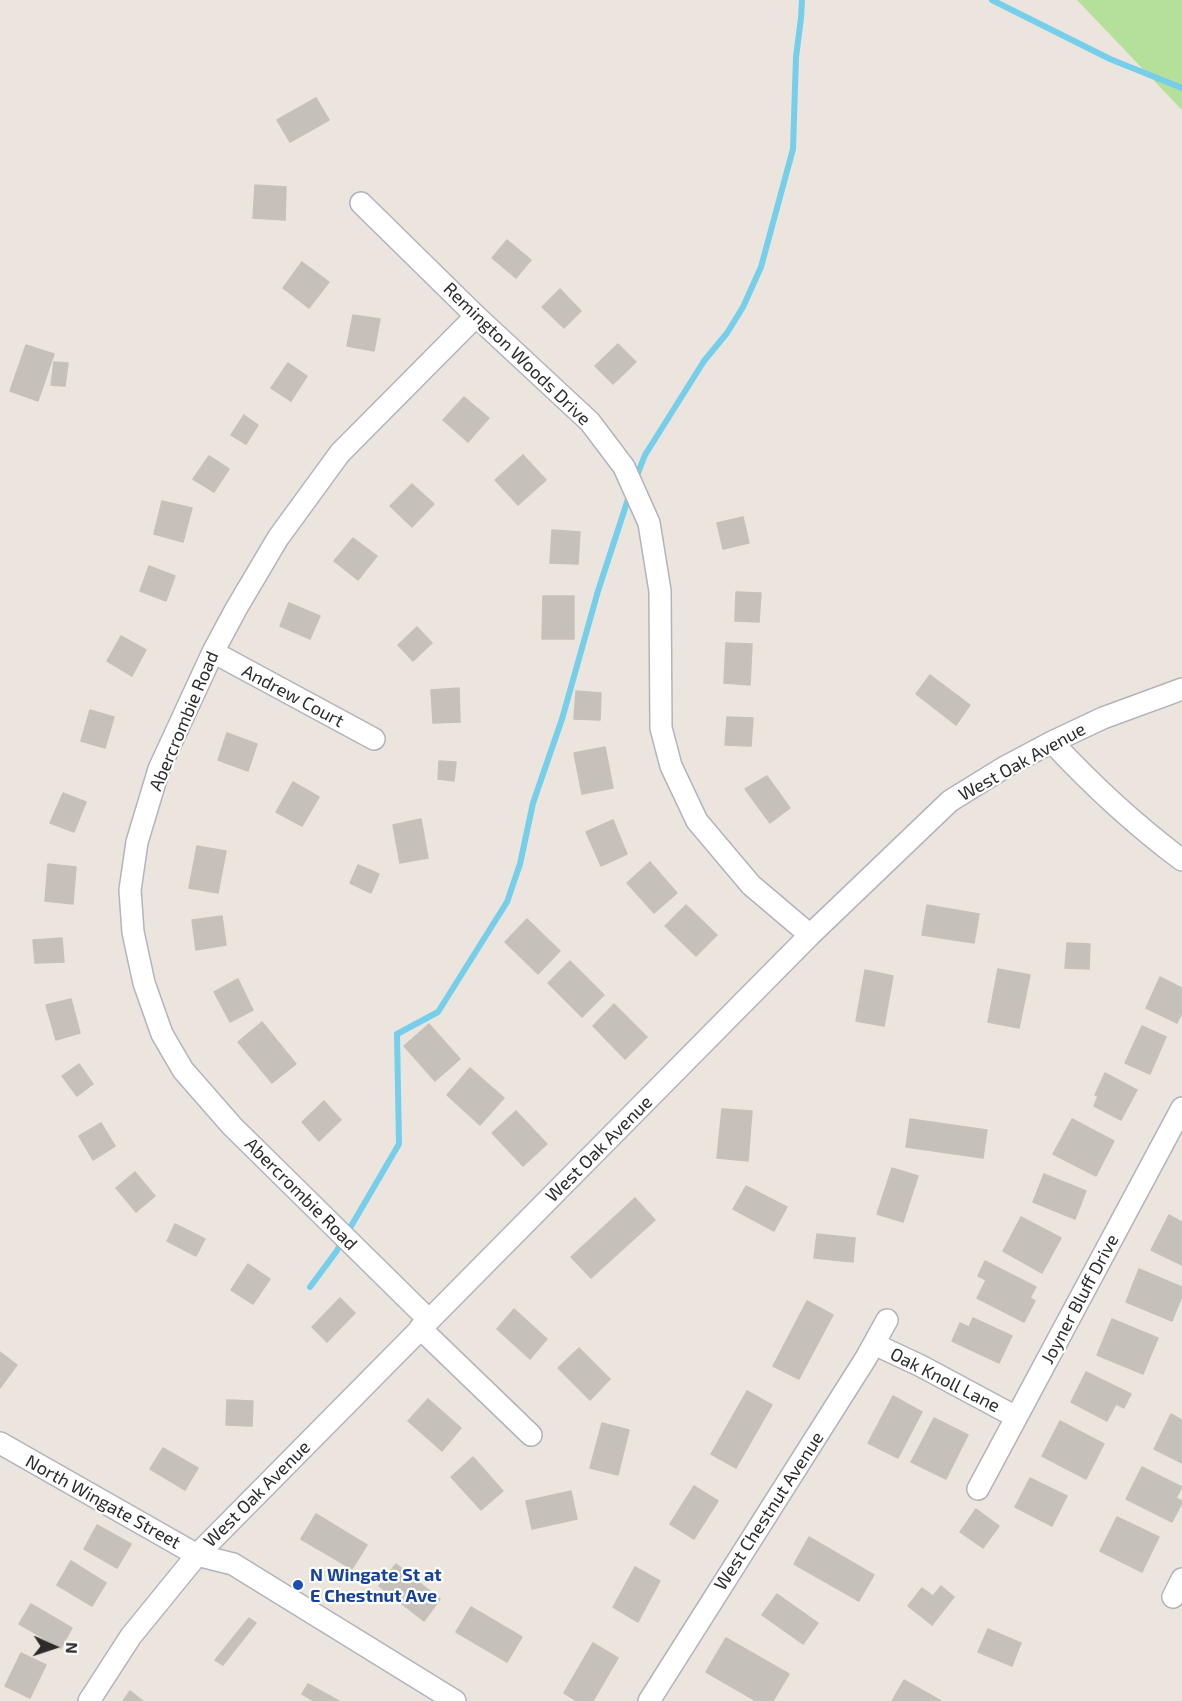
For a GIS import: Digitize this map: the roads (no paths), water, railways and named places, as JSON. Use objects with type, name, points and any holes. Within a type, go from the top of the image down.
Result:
[{"type":"street","name":"Remington Woods Drive","points":[[361,203],[476,316],[590,422],[624,468],[649,523],[660,591],[661,728],[670,766],[697,821],[751,885],[810,935]]},
{"type":"street","name":"Abercrombie Road","points":[[476,316],[340,453],[278,538],[213,652],[159,769],[137,842],[130,890],[133,932],[144,983],[162,1034],[183,1070],[232,1126],[531,1435]]},
{"type":"street","name":"Andrew Court","points":[[213,652],[374,739]]},
{"type":"street","name":"West Oak Avenue","points":[[89,1701],[131,1636],[197,1555],[810,935],[950,801],[1005,767],[1052,742],[1103,718],[1182,689]]},
{"type":"street","points":[[1052,742],[1084,777],[1149,836],[1182,860]]},
{"type":"street","name":"Joyner Bluff Drive","points":[[978,1489],[1182,1110]]},
{"type":"street","name":"West Chestnut Avenue","points":[[649,1701],[887,1320]]},
{"type":"street","name":"Oak Knoll Lane","points":[[874,1344],[921,1366],[1016,1417]]},
{"type":"street","name":"North Wingate Street","points":[[0,1443],[197,1555],[232,1564],[455,1701]]},
{"type":"waterway","points":[[636,478],[645,455],[704,361],[727,333],[743,307],[761,267],[793,149],[796,57],[802,0]]},
{"type":"waterway","points":[[992,0],[1110,59],[1182,88]]},
{"type":"waterway","points":[[310,1287],[336,1252],[399,1144],[397,1034],[438,1012],[507,902],[520,864],[533,803],[562,719],[598,591],[630,493]]},
{"type":"place","name":"N Wingate St at E Chestnut Ave","points":[[298,1585]]}]
